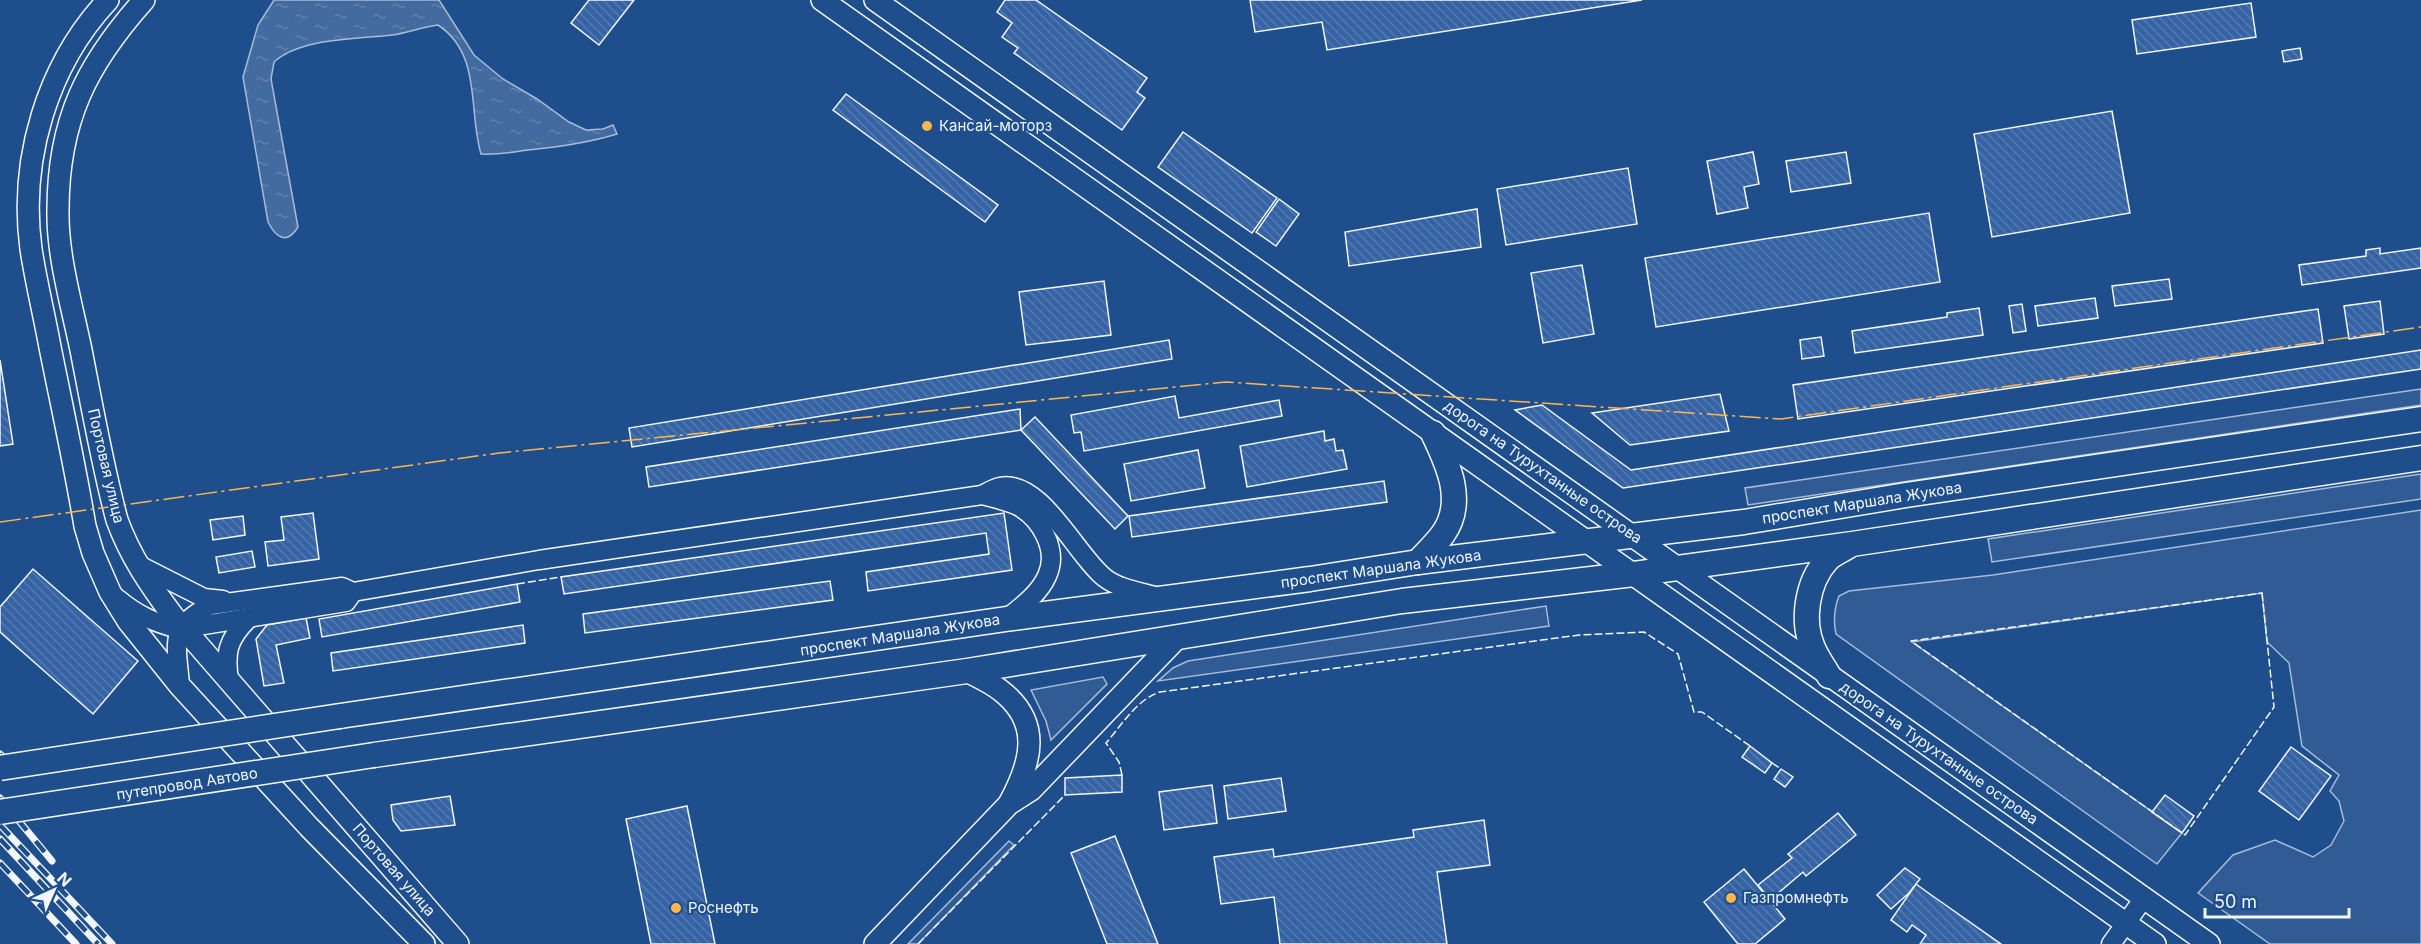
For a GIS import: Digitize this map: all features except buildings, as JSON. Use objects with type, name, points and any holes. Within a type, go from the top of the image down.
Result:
[{"type":"main road","name":"проспект Маршала Жукова","points":[[0,768],[1006,619],[1310,579],[1418,562],[1744,522],[1906,495],[2421,419]]},
{"type":"main road","points":[[1418,562],[1443,535],[1451,521],[1454,497],[1450,471],[1433,433]]},
{"type":"main road","points":[[968,670],[1402,601],[1634,574],[1852,544],[2421,458]]},
{"type":"main road","points":[[1829,676],[1812,648],[1807,626],[1808,601],[1815,580],[1827,559],[1852,544]]},
{"type":"main road","name":"путепровод Автово","points":[[0,812],[374,755],[968,670]]},
{"type":"street","name":"Портовая улица","points":[[108,0],[73,45],[56,79],[41,119],[31,165],[28,208],[31,248],[85,526],[93,553],[110,592],[128,621],[180,686],[309,827],[424,944]]},
{"type":"street","name":"Портовая улица","points":[[144,0],[118,28],[79,92],[67,130],[60,172],[57,211],[68,284],[110,495],[125,542],[149,585],[181,628],[458,944]]},
{"type":"street","name":"дорога на Турухтанные острова","points":[[822,0],[2155,944]]},
{"type":"street","name":"дорога на Турухтанные острова","points":[[875,0],[2209,944]]},
{"type":"street","points":[[180,686],[176,649],[181,628],[198,611],[211,605],[342,587],[353,592],[539,560],[982,495],[1000,487],[1016,487],[1046,508],[1106,579],[1163,598]]},
{"type":"street","points":[[982,495],[1016,506],[1031,515],[1043,530],[1050,545],[1052,561],[1047,576],[1039,589],[1006,619]]},
{"type":"street","points":[[136,564],[204,598],[228,601]]},
{"type":"street","points":[[110,592],[134,613],[156,624],[181,628],[346,602],[353,592]]},
{"type":"street","points":[[229,681],[226,658],[230,643],[237,630],[248,619]]},
{"type":"street","points":[[875,944],[1010,804],[1031,790],[1178,637]]},
{"type":"street","points":[[968,670],[1006,696],[1018,708],[1029,730],[1030,747],[1027,766],[1010,804]]},
{"type":"street","points":[[2111,944],[2144,898]]},
{"type":"shaded area","points":[[2421,389],[2421,405],[1748,505],[1745,488]]},
{"type":"shaded area","points":[[2421,474],[2421,499],[1992,562],[1988,539]]},
{"type":"shaded area","points":[[2421,510],[2421,944],[2270,944],[2198,893],[2233,855],[2275,840],[2313,857],[2331,845],[2344,821],[2339,801],[2330,791],[2339,775],[2302,746],[2289,663],[2267,642],[2262,593],[1912,642],[2182,833],[2157,864],[1836,634],[1834,619],[1837,601],[1839,596],[1849,591],[1993,575]]},
{"type":"shaded area","points":[[1546,606],[1549,626],[1158,681],[1173,668],[1188,661]]},
{"type":"shaded area","points":[[1103,677],[1107,684],[1051,740],[1046,721],[1031,690]]},
{"type":"shaded area","points":[[1009,841],[1014,845],[918,944],[908,944]]},
{"type":"water","points":[[274,0],[439,0],[474,55],[503,79],[537,99],[569,122],[586,130],[603,129],[613,125],[617,134],[562,146],[481,154],[468,67],[452,37],[438,25],[398,34],[330,41],[298,48],[274,62],[271,79],[298,227],[290,236],[282,237],[268,222],[243,77],[258,25]]},
{"type":"railway","points":[[0,754],[19,773]]},
{"type":"railway","points":[[0,798],[52,861]]},
{"type":"railway","points":[[0,825],[112,944]]},
{"type":"railway","points":[[0,839],[98,944]]},
{"type":"railway","points":[[0,863],[76,944]]},
{"type":"fence","points":[[517,584],[561,577]]},
{"type":"fence","points":[[2262,593],[2274,707],[2185,835],[1911,641],[2262,593]]},
{"type":"fence","points":[[1122,775],[1119,762],[1106,743],[1137,707],[1160,692],[1579,635],[1644,632],[1678,654],[1694,712],[1702,712],[1750,746]]},
{"type":"fence","points":[[1772,763],[1781,769]]},
{"type":"fence","points":[[918,944],[1065,795]]},
{"type":"power","points":[[0,522],[499,453],[1226,382],[1781,419],[2421,327]]},
{"type":"place","name":"Кансай-моторз","points":[[927,126]]},
{"type":"place","name":"Газпромнефть","points":[[1731,898]]},
{"type":"place","name":"Роснефть","points":[[676,908]]}]
